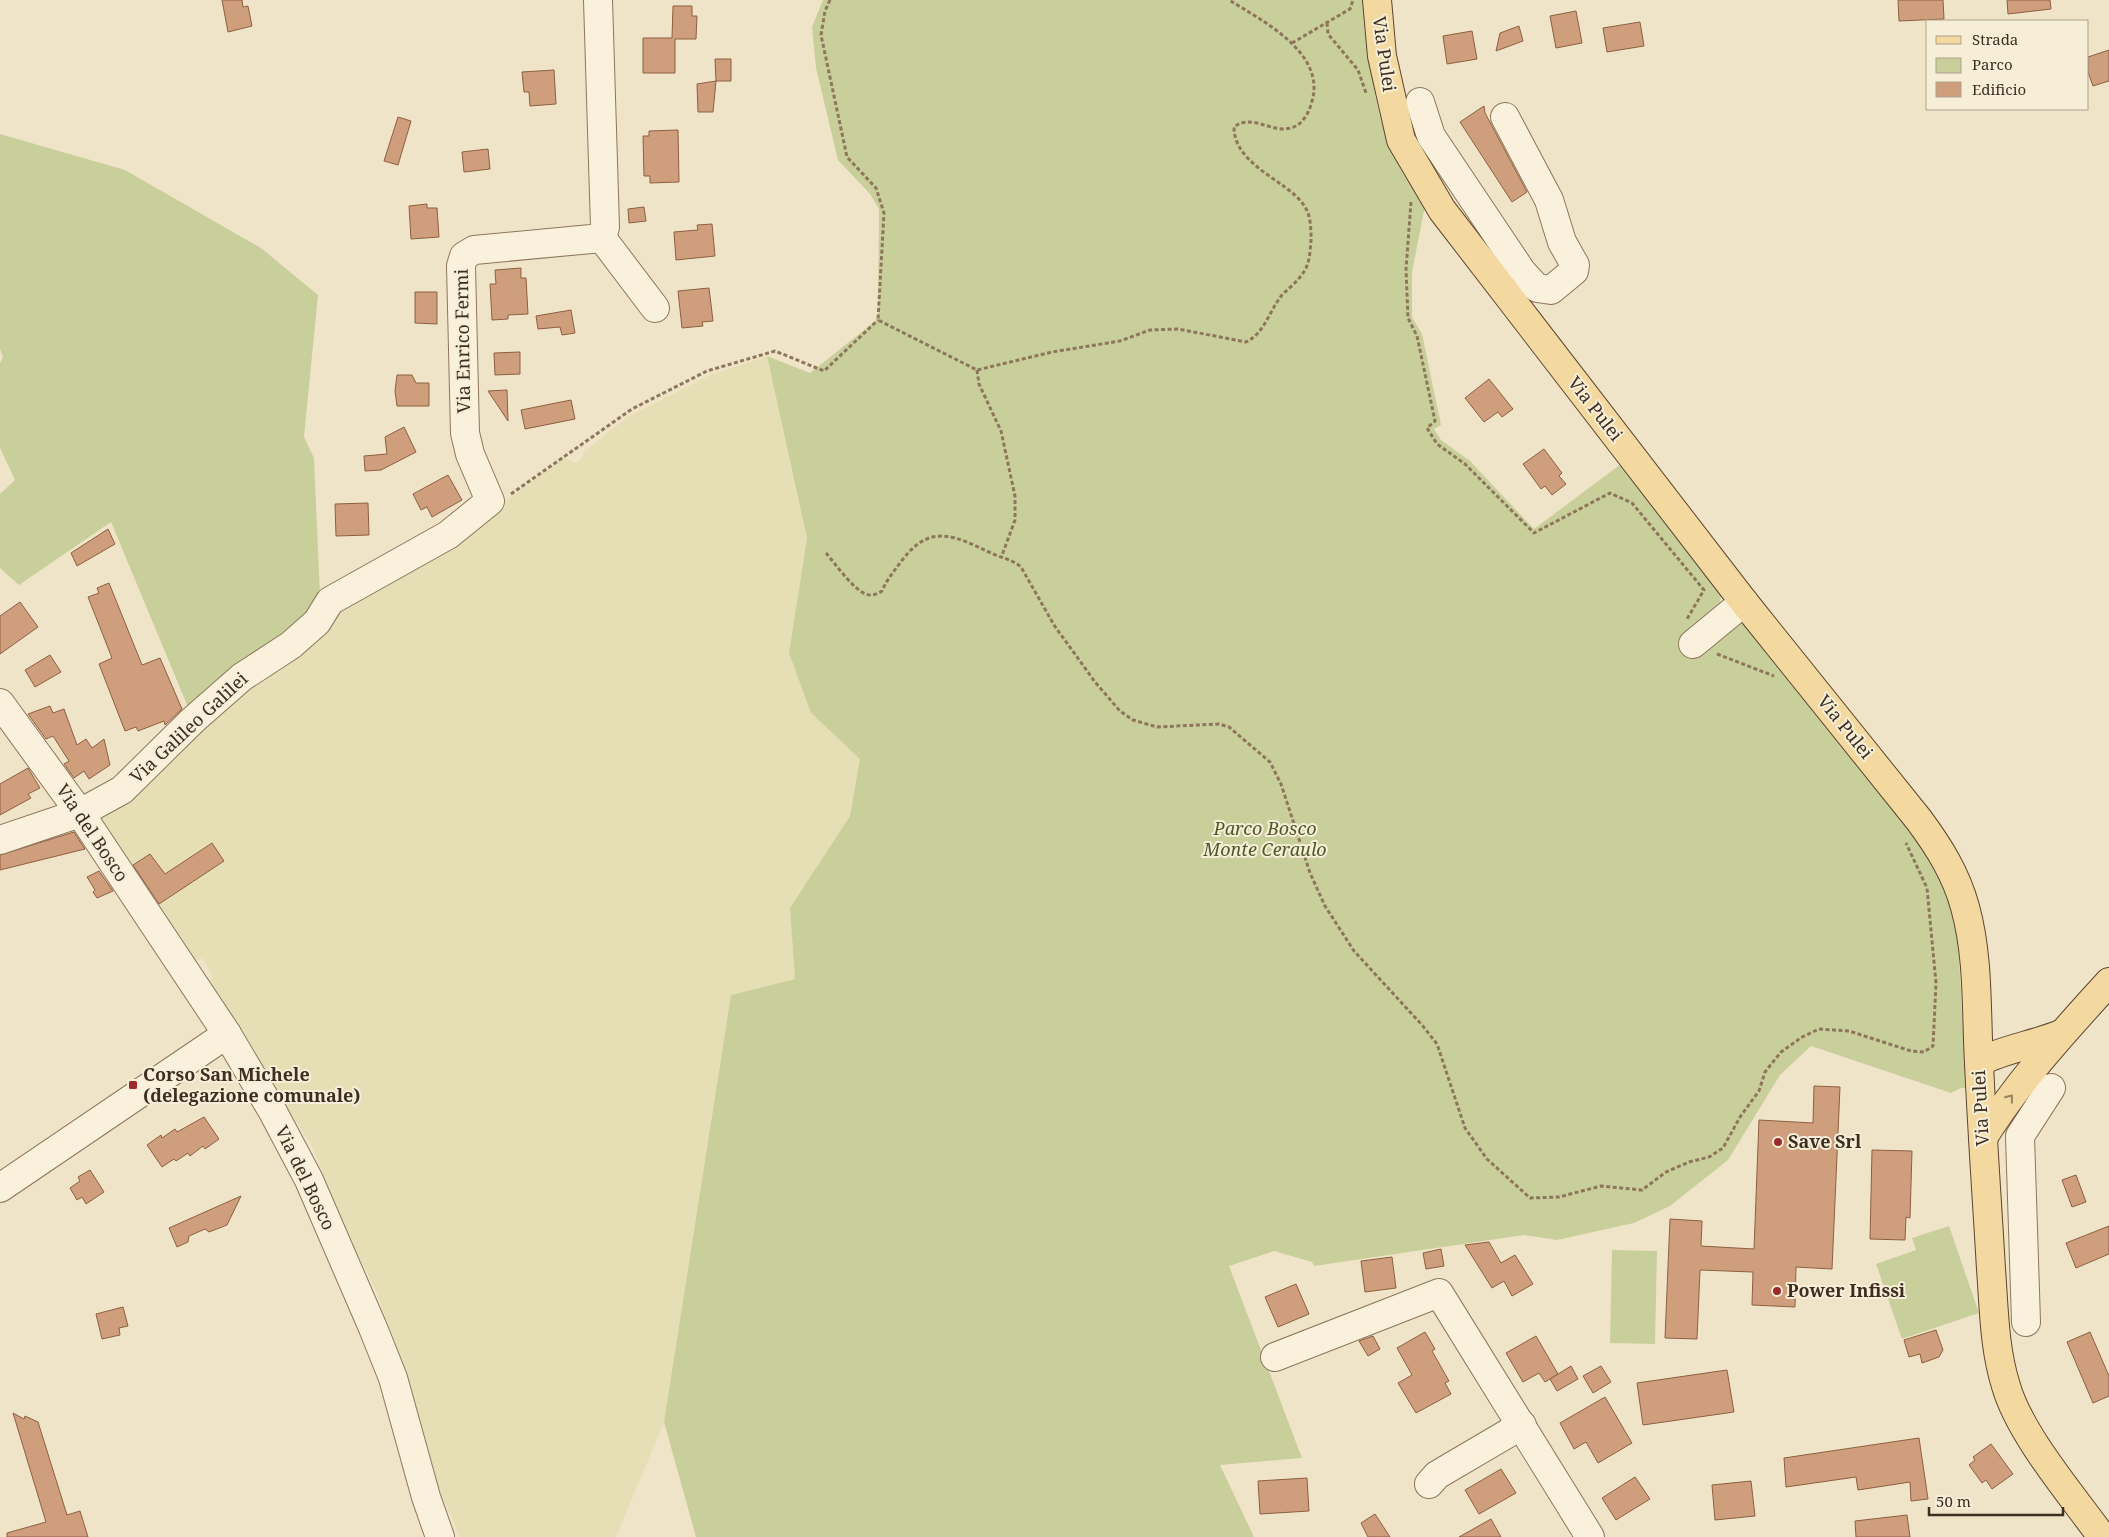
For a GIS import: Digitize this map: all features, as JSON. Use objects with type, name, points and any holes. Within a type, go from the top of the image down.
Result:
[{"type":"main road","name":"Via Pulei","points":[[1377,0],[1382,56],[1401,140],[1442,210],[1511,279],[1744,602],[1919,820],[1942,851],[1955,876],[1965,906],[1973,942],[1995,1329],[2006,1387],[2030,1437],[2102,1537]]},
{"type":"main road","points":[[1983,1138],[2000,1111],[2028,1055],[2062,1034],[2109,982]]},
{"type":"main road","points":[[1977,1011],[1994,1033],[2028,1055]]},
{"type":"main road","points":[[1979,1062],[1996,1053],[2028,1055]]},
{"type":"street","points":[[598,0],[605,227],[602,238],[655,308]]},
{"type":"street","points":[[1420,102],[1431,136],[1511,279],[1537,288],[1551,290],[1569,276],[1575,265],[1574,259],[1562,242],[1548,200],[1506,116]]},
{"type":"street","name":"Via Enrico Fermi","points":[[490,501],[470,454],[465,433],[461,266],[464,256],[474,250],[602,238]]},
{"type":"street","name":"Via Galileo Galilei","points":[[0,840],[80,813],[122,790],[192,720],[242,677],[291,645],[317,622],[330,602],[448,535],[490,501]]},
{"type":"street","points":[[1693,644],[1744,602]]},
{"type":"street","name":"Via del Bosco","points":[[0,703],[80,813],[227,1034],[273,1112],[309,1180],[393,1378],[426,1497],[440,1537]]},
{"type":"street","points":[[0,1188],[227,1034]]},
{"type":"street","points":[[2026,1322],[2020,1136],[2051,1088]]},
{"type":"street","points":[[1989,1234],[2023,1232]]},
{"type":"street","points":[[1275,1357],[1439,1293],[1590,1537]]},
{"type":"street","points":[[1429,1484],[1437,1475],[1522,1425]]},
{"type":"path","points":[[490,501],[502,500],[632,408],[707,371],[775,351],[824,371],[878,320],[884,213],[876,188],[846,157],[821,35],[825,11],[830,0]]},
{"type":"path","points":[[878,320],[977,370],[1052,352],[1120,341],[1150,330],[1178,329],[1246,342],[1260,332],[1273,307],[1304,273],[1310,257],[1311,224],[1302,202],[1266,174],[1245,154],[1237,142],[1234,127],[1240,122],[1250,121],[1273,129],[1297,126],[1307,114],[1315,93],[1314,80],[1311,69],[1292,43],[1229,0]]},
{"type":"path","points":[[1292,43],[1350,10],[1353,0]]},
{"type":"path","points":[[1326,23],[1328,34],[1358,70],[1368,102]]},
{"type":"path","points":[[1411,199],[1411,228],[1406,269],[1408,318],[1417,336],[1435,421],[1427,428],[1437,444],[1465,464],[1534,533],[1610,494],[1632,503],[1704,590],[1687,619],[1693,644],[1778,678]]},
{"type":"path","points":[[977,370],[979,384],[1001,431],[1015,496],[1016,508],[1013,527],[1001,558]]},
{"type":"path","points":[[826,553],[856,588],[864,594],[872,596],[882,591],[886,581],[914,545],[924,539],[948,536],[959,538],[1001,558],[1014,561],[1021,567],[1054,624],[1095,682],[1120,711],[1133,720],[1157,727],[1219,724],[1229,728],[1270,762],[1281,784],[1310,873],[1325,906],[1354,951],[1437,1044],[1465,1128],[1476,1144],[1487,1159],[1530,1198],[1559,1197],[1601,1186],[1642,1190],[1666,1172],[1689,1162],[1709,1157],[1723,1148],[1740,1117],[1758,1091],[1765,1072],[1781,1052],[1802,1037],[1819,1029],[1849,1031],[1911,1051],[1924,1052],[1932,1046],[1936,983],[1927,888],[1904,839]]},
{"type":"shaded area","points":[[767,356],[807,538],[789,653],[811,713],[860,759],[850,816],[790,908],[795,979],[731,995],[664,1422],[616,1537],[460,1537],[435,1479],[408,1383],[376,1290],[350,1240],[311,1144],[211,991],[212,975],[203,958],[193,963],[99,817],[200,723],[347,603],[454,541],[564,457],[575,463],[582,459],[583,453],[626,418],[710,375]]},
{"type":"green space","name":"Parco Bosco Monte Ceraulo","points":[[823,0],[1364,0],[1372,78],[1380,117],[1396,161],[1425,206],[1412,272],[1412,317],[1422,334],[1441,425],[1434,429],[1441,440],[1470,461],[1534,529],[1621,464],[1721,593],[1720,611],[1731,624],[1746,624],[1921,846],[1938,871],[1957,920],[1966,1088],[1961,1088],[1951,1093],[1811,1046],[1780,1075],[1728,1160],[1670,1206],[1634,1223],[1557,1240],[1524,1235],[1314,1266],[1312,1262],[1274,1251],[1229,1266],[1302,1458],[1220,1465],[1254,1537],[696,1537],[664,1422],[731,995],[795,979],[790,908],[850,816],[860,759],[811,713],[789,653],[807,538],[767,356],[810,373],[878,319],[879,209],[870,194],[838,160],[816,68],[812,27]]},
{"type":"green space","points":[[0,134],[125,170],[261,248],[318,295],[304,437],[314,458],[320,596],[312,614],[190,712],[111,522],[19,585],[0,568],[0,494],[15,480],[0,448],[0,363],[3,357],[0,349]]},
{"type":"green space","points":[[1949,1226],[1979,1313],[1902,1339],[1876,1264],[1916,1250],[1912,1238]]},
{"type":"green space","points":[[1612,1250],[1657,1251],[1655,1344],[1610,1343]]},
{"type":"building","points":[[222,0],[242,0],[243,7],[248,6],[252,26],[228,32]]},
{"type":"building","points":[[1898,0],[1943,0],[1944,19],[1899,21]]},
{"type":"building","points":[[2007,0],[2050,0],[2051,9],[2008,14]]},
{"type":"building","points":[[673,6],[692,6],[692,16],[697,16],[696,39],[675,39],[675,73],[643,73],[643,38],[672,38]]},
{"type":"building","points":[[1576,11],[1582,43],[1556,48],[1550,16]]},
{"type":"building","points":[[1640,22],[1644,46],[1607,52],[1603,28]]},
{"type":"building","points":[[1519,26],[1523,41],[1496,51],[1500,33]]},
{"type":"building","points":[[1472,31],[1477,59],[1447,64],[1443,36]]},
{"type":"building","points":[[2109,50],[2109,81],[2093,86],[2089,75],[2089,57]]},
{"type":"building","points":[[715,59],[731,59],[731,81],[716,81]]},
{"type":"building","points":[[554,70],[556,104],[530,106],[529,92],[524,92],[522,72]]},
{"type":"building","points":[[716,81],[713,112],[698,112],[697,84]]},
{"type":"building","points":[[1484,106],[1485,113],[1527,192],[1512,202],[1460,122]]},
{"type":"building","points":[[398,117],[411,121],[398,165],[384,161]]},
{"type":"building","points":[[678,130],[679,182],[650,183],[650,176],[644,176],[643,136],[649,136],[649,131]]},
{"type":"building","points":[[488,149],[490,169],[464,172],[462,152]]},
{"type":"building","points":[[427,204],[427,208],[437,208],[439,237],[411,239],[409,206]]},
{"type":"building","points":[[644,207],[646,221],[629,223],[628,209]]},
{"type":"building","points":[[712,224],[715,256],[676,260],[674,232],[698,230],[697,225]]},
{"type":"building","points":[[521,268],[521,278],[526,278],[528,314],[508,315],[508,319],[492,320],[490,284],[496,284],[495,270]]},
{"type":"building","points":[[709,288],[713,321],[702,322],[703,326],[682,328],[678,291]]},
{"type":"building","points":[[415,292],[437,292],[437,324],[415,323]]},
{"type":"building","points":[[571,310],[575,333],[562,335],[560,327],[538,329],[536,316]]},
{"type":"building","points":[[520,352],[520,374],[495,375],[494,353]]},
{"type":"building","points":[[397,375],[412,375],[416,383],[429,383],[429,406],[397,406],[395,391]]},
{"type":"building","points":[[1489,379],[1513,409],[1502,417],[1498,412],[1484,422],[1465,398]]},
{"type":"building","points":[[507,390],[508,421],[488,391]]},
{"type":"building","points":[[571,400],[575,419],[525,429],[521,410]]},
{"type":"building","points":[[404,427],[416,452],[381,470],[365,471],[364,456],[387,454],[385,437]]},
{"type":"building","points":[[1544,449],[1562,473],[1559,476],[1566,484],[1552,495],[1545,486],[1541,489],[1523,464]]},
{"type":"building","points":[[448,475],[462,500],[432,517],[427,507],[421,510],[413,494]]},
{"type":"building","points":[[368,503],[369,535],[336,536],[335,504]]},
{"type":"building","points":[[108,529],[115,544],[77,566],[71,553]]},
{"type":"building","points":[[109,583],[142,665],[160,658],[182,709],[165,725],[164,721],[138,731],[136,727],[125,731],[99,664],[112,658],[88,597],[99,593],[97,588]]},
{"type":"building","points":[[20,602],[38,627],[0,654],[0,616]]},
{"type":"building","points":[[50,655],[61,672],[35,687],[25,670]]},
{"type":"building","points":[[50,706],[53,713],[64,709],[77,745],[86,739],[92,748],[104,739],[110,765],[89,779],[84,771],[74,778],[64,764],[69,761],[53,736],[46,739],[28,714]]},
{"type":"building","points":[[28,768],[40,788],[28,794],[31,798],[0,815],[0,784]]},
{"type":"building","points":[[74,832],[85,849],[0,870],[0,855]]},
{"type":"building","points":[[212,843],[224,861],[159,904],[133,865],[150,854],[165,874]]},
{"type":"building","points":[[99,871],[113,891],[97,898],[93,892],[95,890],[87,877]]},
{"type":"building","points":[[1814,1086],[1840,1087],[1832,1269],[1796,1267],[1795,1307],[1752,1305],[1753,1272],[1700,1270],[1697,1339],[1665,1338],[1670,1219],[1702,1221],[1701,1246],[1754,1249],[1759,1120],[1813,1123]]},
{"type":"building","points":[[204,1117],[219,1139],[205,1149],[203,1146],[190,1156],[188,1153],[162,1167],[147,1145],[161,1135],[162,1138],[175,1129],[177,1132]]},
{"type":"building","points":[[1872,1150],[1912,1151],[1910,1218],[1906,1217],[1905,1240],[1870,1239]]},
{"type":"building","points":[[90,1170],[104,1192],[86,1204],[82,1197],[77,1200],[70,1188],[80,1181],[78,1177]]},
{"type":"building","points":[[2076,1175],[2086,1202],[2072,1207],[2062,1180]]},
{"type":"building","points":[[241,1196],[227,1225],[209,1232],[205,1229],[189,1236],[188,1242],[177,1247],[169,1228]]},
{"type":"building","points":[[2109,1226],[2109,1254],[2076,1268],[2066,1243]]},
{"type":"building","points":[[1489,1242],[1501,1263],[1515,1255],[1533,1284],[1512,1296],[1504,1281],[1492,1288],[1465,1245]]},
{"type":"building","points":[[1441,1249],[1444,1266],[1426,1269],[1423,1253]]},
{"type":"building","points":[[1392,1257],[1396,1288],[1365,1292],[1361,1261]]},
{"type":"building","points":[[1296,1284],[1309,1314],[1278,1327],[1265,1297]]},
{"type":"building","points":[[123,1307],[128,1326],[119,1328],[120,1335],[102,1339],[96,1314]]},
{"type":"building","points":[[1936,1330],[1943,1350],[1939,1357],[1922,1363],[1920,1354],[1909,1357],[1904,1340]]},
{"type":"building","points":[[1425,1332],[1435,1349],[1432,1351],[1449,1381],[1445,1383],[1451,1394],[1416,1413],[1398,1383],[1412,1375],[1397,1348]]},
{"type":"building","points":[[2090,1332],[2109,1376],[2109,1396],[2093,1403],[2067,1342]]},
{"type":"building","points":[[1373,1336],[1380,1349],[1368,1356],[1359,1341]]},
{"type":"building","points":[[1536,1336],[1558,1374],[1545,1382],[1539,1373],[1523,1382],[1506,1353]]},
{"type":"building","points":[[1571,1366],[1578,1379],[1557,1391],[1550,1379]]},
{"type":"building","points":[[1601,1366],[1611,1382],[1593,1393],[1583,1376]]},
{"type":"building","points":[[1727,1370],[1734,1412],[1643,1425],[1637,1383]]},
{"type":"building","points":[[1605,1397],[1632,1443],[1598,1463],[1586,1442],[1574,1449],[1560,1423]]},
{"type":"building","points":[[13,1413],[24,1419],[25,1416],[38,1422],[67,1515],[80,1511],[88,1537],[7,1537],[7,1533],[46,1522]]},
{"type":"building","points":[[1919,1438],[1928,1499],[1911,1501],[1910,1482],[1858,1490],[1856,1477],[1786,1487],[1784,1458]]},
{"type":"building","points":[[1991,1444],[2013,1474],[1992,1489],[1986,1480],[1982,1483],[1969,1465],[1975,1460],[1973,1457]]},
{"type":"building","points":[[1501,1469],[1516,1493],[1479,1514],[1465,1490]]},
{"type":"building","points":[[1635,1477],[1650,1499],[1616,1520],[1602,1498]]},
{"type":"building","points":[[1307,1478],[1309,1511],[1260,1514],[1258,1481]]},
{"type":"building","points":[[1751,1481],[1755,1516],[1715,1520],[1712,1485]]},
{"type":"building","points":[[1375,1514],[1390,1537],[1368,1537],[1361,1523]]},
{"type":"building","points":[[1907,1515],[1910,1537],[1856,1537],[1855,1521]]},
{"type":"building","points":[[1491,1519],[1501,1537],[1459,1537]]},
{"type":"place","name":"Corso San Michele (delegazione comunale)","points":[[133,1085]]},
{"type":"place","name":"Save Srl","points":[[1778,1142]]},
{"type":"place","name":"Power Infissi","points":[[1777,1291]]}]
